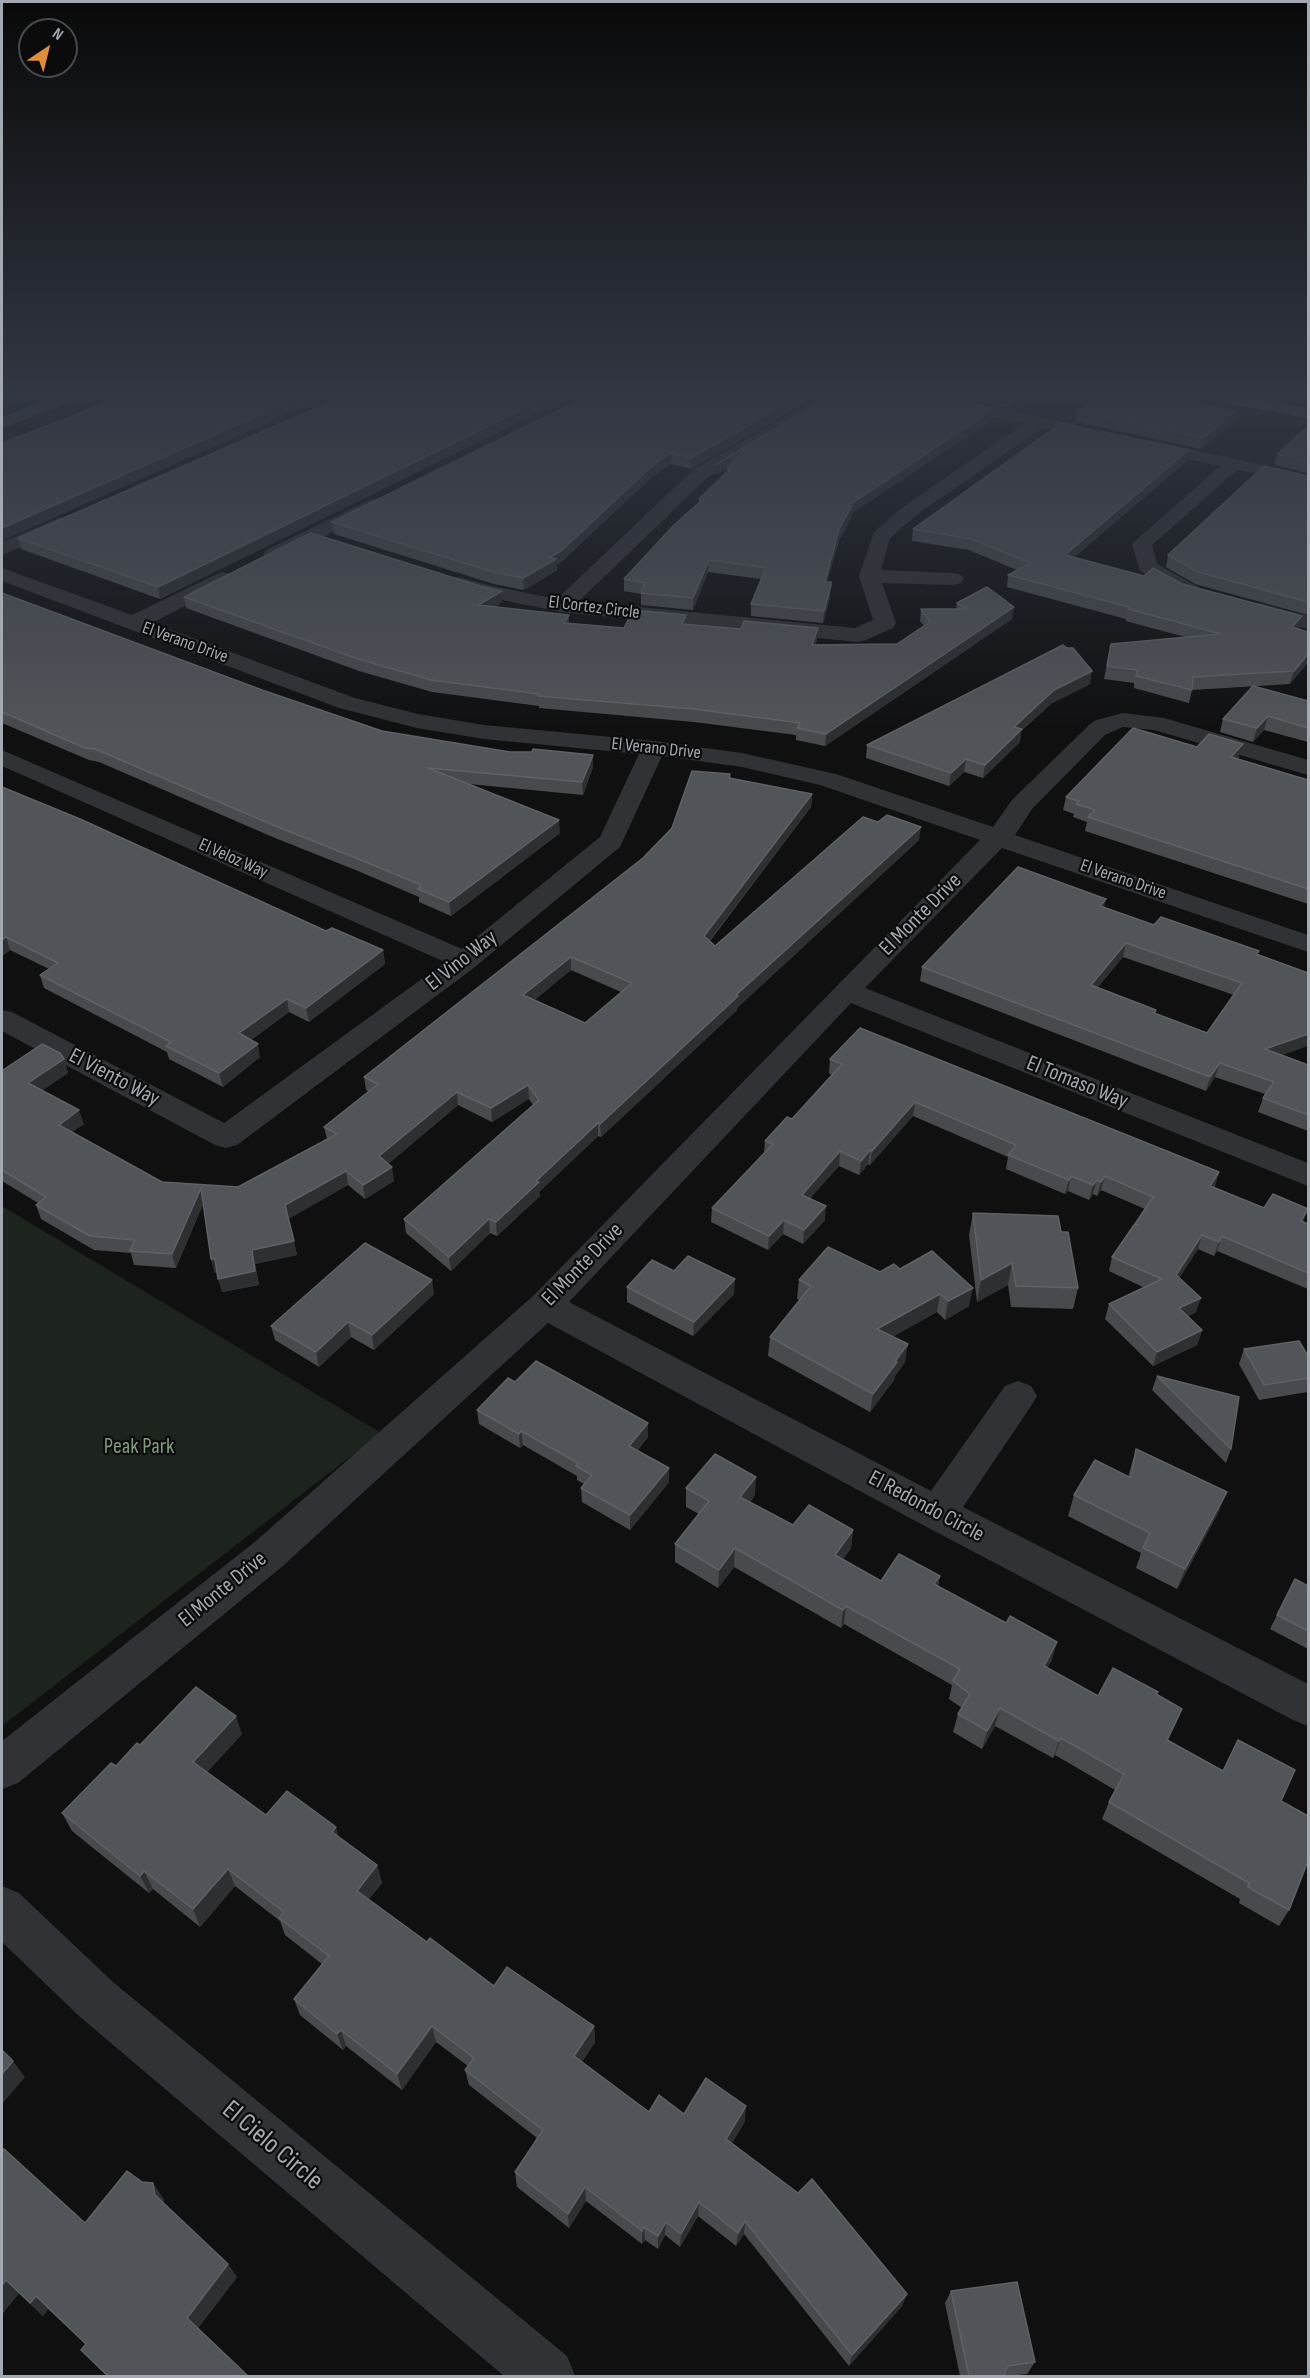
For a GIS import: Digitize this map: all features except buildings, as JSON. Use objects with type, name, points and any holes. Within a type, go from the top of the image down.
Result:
[{"type":"street","points":[[258,561],[366,508]]},
{"type":"street","points":[[562,606],[664,508]]},
{"type":"street","points":[[914,508],[881,536],[869,576],[954,579]]},
{"type":"street","points":[[1183,508],[1142,544],[1147,567],[1187,590],[1209,596]]},
{"type":"street","points":[[2,549],[77,516]]},
{"type":"street","points":[[311,535],[333,542]]},
{"type":"street","points":[[132,624],[237,572]]},
{"type":"street","name":"El Verano Drive","points":[[2,574],[347,703],[417,721],[484,732],[654,748],[742,760],[827,779],[1308,944]]},
{"type":"street","name":"El Cortez Circle","points":[[444,578],[489,592],[562,606],[858,635],[885,623],[869,576]]},
{"type":"street","points":[[1242,605],[1308,623]]},
{"type":"street","name":"El Monte Drive","points":[[2,1768],[270,1553],[545,1305],[846,991],[1010,825],[1021,805],[1097,730],[1121,716],[1156,723],[1308,768]]},
{"type":"street","name":"El Vino Way","points":[[226,1137],[465,961],[611,841],[654,748]]},
{"type":"street","name":"El Veloz Way","points":[[2,757],[465,961]]},
{"type":"street","name":"El Tomaso Way","points":[[846,991],[1308,1175]]},
{"type":"street","name":"El Viento Way","points":[[2,1019],[226,1137]]},
{"type":"street","name":"El Redondo Circle","points":[[545,1305],[1308,1706]]},
{"type":"street","points":[[937,1513],[1018,1396]]},
{"type":"street","name":"El Cielo Circle","points":[[2,1910],[96,1999],[547,2376]]},
{"type":"green space","name":"Peak Park","points":[[2,1206],[381,1433],[2,1726]]}]
